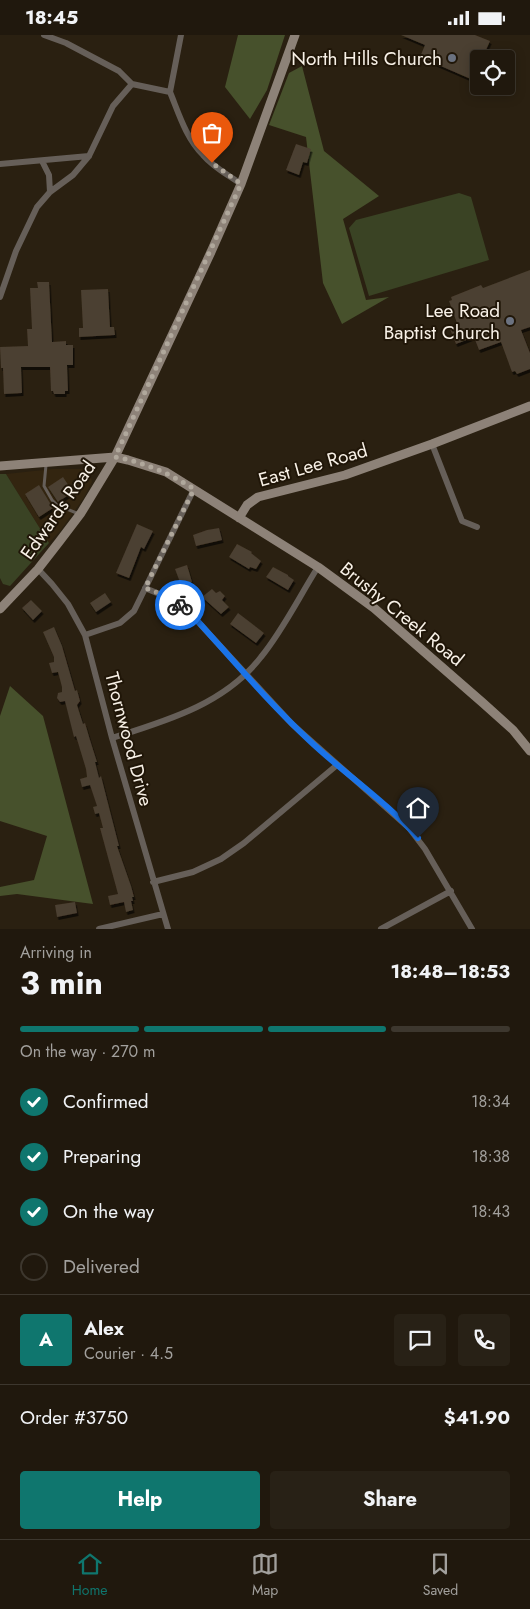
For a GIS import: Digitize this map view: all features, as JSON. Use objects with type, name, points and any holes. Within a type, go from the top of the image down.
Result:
[{"type":"street","points":[[44,35],[66,43],[119,71],[132,83],[170,92]]},
{"type":"street","points":[[181,35],[170,92],[197,149],[212,163],[241,184]]},
{"type":"street","name":"Edwards Road","points":[[0,609],[38,569],[79,514],[115,457],[241,184],[295,35]]},
{"type":"street","points":[[0,297],[16,251],[37,207],[50,191],[72,175],[89,156],[114,106],[132,83]]},
{"type":"street","points":[[0,164],[89,156]]},
{"type":"street","points":[[42,161],[49,175],[50,191]]},
{"type":"street","name":"East Lee Road","points":[[239,518],[247,505],[258,497],[328,481],[432,444],[530,406]]},
{"type":"street","points":[[432,444],[462,521],[477,527]]},
{"type":"street","points":[[0,466],[115,457],[128,459],[166,472],[239,518]]},
{"type":"street","points":[[85,635],[126,619],[138,605],[194,489]]},
{"type":"street","name":"Brushy Creek Road","points":[[239,518],[318,567],[374,608],[513,730],[530,751]]},
{"type":"street","points":[[112,738],[166,721],[188,711],[212,699],[246,674],[261,658],[318,567]]},
{"type":"street","name":"Thornwood Drive","points":[[38,569],[68,604],[85,635],[112,738],[168,929]]},
{"type":"street","points":[[145,588],[169,598],[188,611],[292,724],[409,828],[425,849],[472,929]]},
{"type":"street","points":[[153,882],[192,872],[221,859],[244,843],[337,765]]},
{"type":"street","points":[[381,929],[451,891]]},
{"type":"street","points":[[99,929],[163,914]]},
{"type":"lane","points":[[46,462],[44,486],[52,500],[57,505],[79,514]]},
{"type":"shaded area","points":[[53,469],[83,469],[90,474],[92,482],[83,499],[49,543],[6,474]]},
{"type":"green space","points":[[238,35],[285,35],[267,90],[250,119],[225,87]]},
{"type":"green space","points":[[302,66],[324,151],[379,196],[343,219],[366,300],[389,297],[342,324],[323,283],[306,137],[269,125],[289,73]]},
{"type":"green space","points":[[459,193],[471,197],[489,260],[369,296],[349,228],[356,220]]},
{"type":"green space","points":[[0,474],[6,474],[49,543],[10,586],[3,584],[0,578]]},
{"type":"green space","points":[[10,686],[43,716],[93,904],[17,894],[0,896],[0,887],[34,880],[47,836],[0,821],[0,716]]},
{"type":"building","name":"North Hills Church","points":[[401,35],[475,35],[490,41],[486,50],[470,50],[470,79],[420,57],[425,45]]},
{"type":"building","points":[[296,144],[311,149],[307,163],[303,162],[299,175],[286,170]]},
{"type":"building","name":"Lee Road Baptist Church","points":[[530,270],[530,327],[521,330],[530,353],[530,369],[517,374],[515,371],[512,372],[501,342],[479,350],[474,337],[456,344],[450,329],[458,326],[449,301],[452,300],[451,297],[481,285],[483,288]]},
{"type":"building","points":[[37,282],[49,282],[52,342],[66,341],[66,345],[73,345],[73,365],[67,365],[68,391],[65,391],[65,394],[54,394],[51,391],[50,367],[21,367],[22,393],[4,394],[0,347],[28,346],[27,329],[32,329],[30,288],[38,288]]},
{"type":"building","points":[[108,289],[110,327],[114,327],[115,335],[79,337],[79,328],[83,328],[81,290]]},
{"type":"building","points":[[63,477],[73,492],[58,502],[48,487]]},
{"type":"building","points":[[39,485],[53,508],[39,517],[25,494]]},
{"type":"building","points":[[137,524],[153,531],[144,549],[141,547],[129,578],[116,573]]},
{"type":"building","points":[[219,528],[222,540],[196,546],[193,535]]},
{"type":"building","points":[[237,544],[252,552],[261,561],[256,569],[250,567],[249,569],[229,557]]},
{"type":"building","points":[[187,565],[192,582],[181,585],[175,569]]},
{"type":"building","points":[[273,567],[294,580],[288,590],[266,577]]},
{"type":"building","points":[[212,589],[216,593],[220,591],[225,596],[222,600],[229,607],[221,614],[202,597]]},
{"type":"building","points":[[105,593],[111,602],[96,612],[90,603]]},
{"type":"building","points":[[31,600],[42,611],[33,620],[22,608]]},
{"type":"building","points":[[238,613],[264,633],[256,643],[230,624]]},
{"type":"building","points":[[54,627],[62,646],[75,691],[77,690],[80,701],[77,705],[83,724],[85,723],[97,762],[95,762],[99,778],[101,776],[119,846],[117,846],[134,897],[132,897],[133,901],[131,901],[133,910],[126,912],[124,902],[110,905],[108,896],[118,894],[100,828],[103,828],[99,813],[95,814],[93,807],[97,806],[90,785],[82,787],[80,779],[87,777],[86,769],[76,736],[74,737],[65,701],[60,702],[57,698],[58,693],[62,692],[62,687],[58,672],[52,673],[49,663],[54,662],[54,657],[43,632]]},
{"type":"building","points":[[75,902],[77,913],[57,917],[55,905]]},
{"type":"way so far","points":[[180,605],[163,595],[145,588],[194,489],[166,472],[128,459],[115,457],[241,184],[212,163]]},
{"type":"place","name":"North Hills Church","points":[[452,58]]},
{"type":"place","name":"Lee Road Baptist Church","points":[[510,321]]},
{"type":"route","points":[[180,605],[194,617],[292,724],[352,779],[391,810],[418,838]]}]
